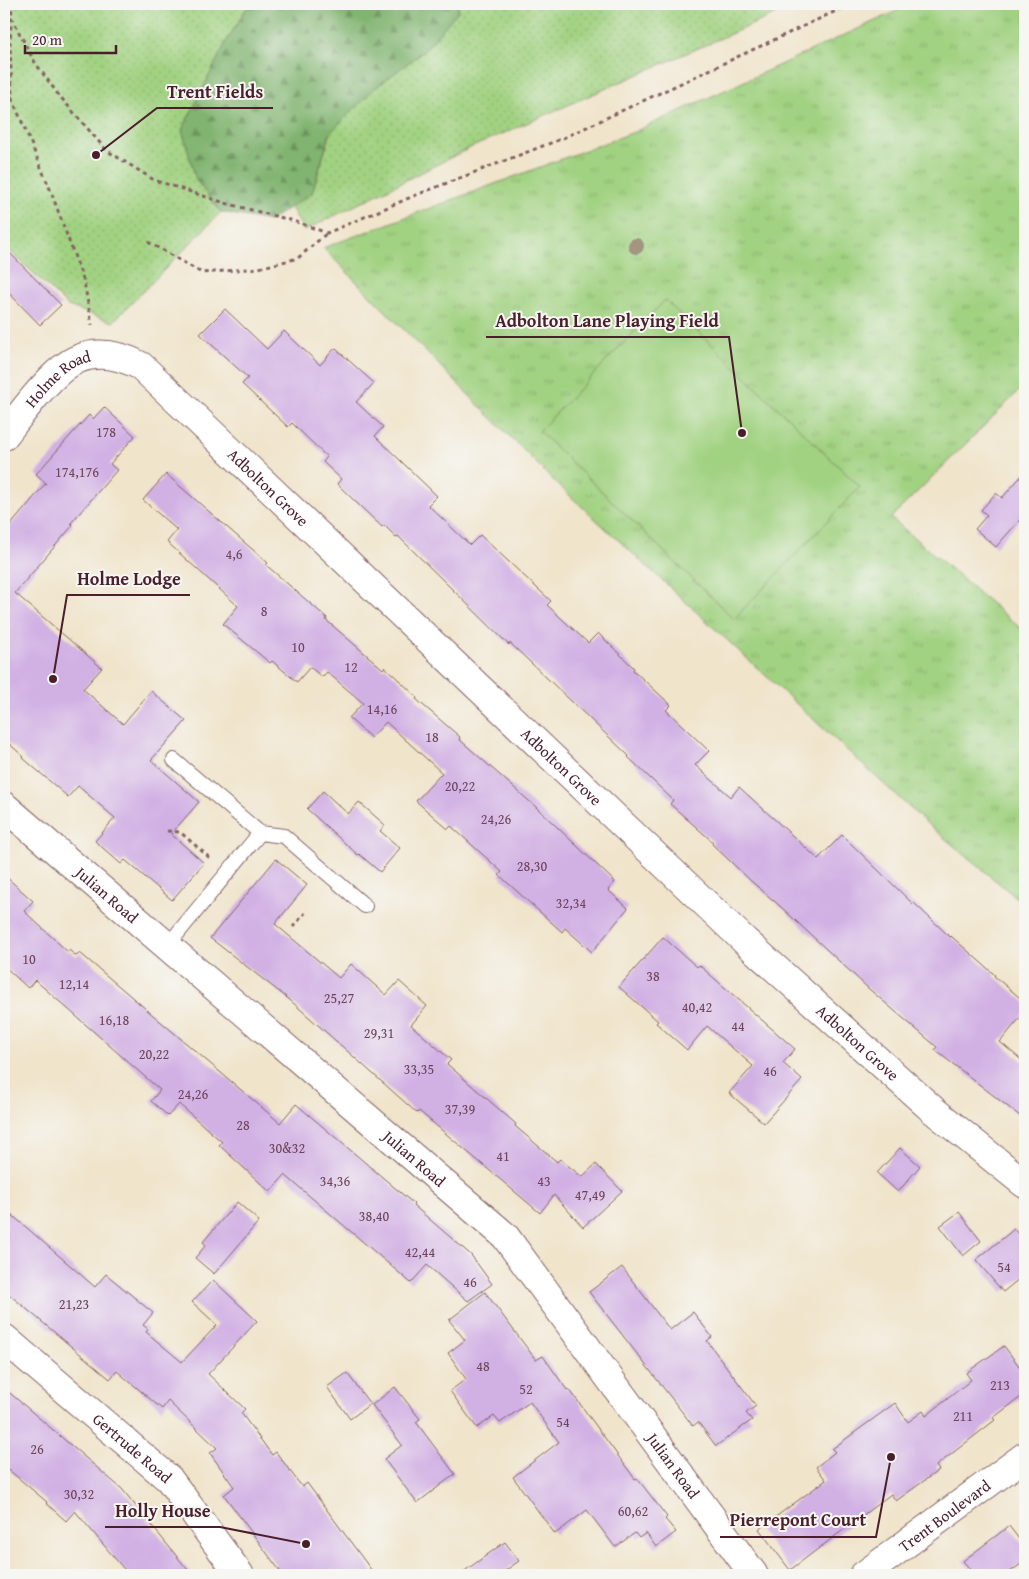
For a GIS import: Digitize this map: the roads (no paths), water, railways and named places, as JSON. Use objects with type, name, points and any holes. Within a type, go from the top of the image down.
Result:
[{"type":"street","name":"Holme Road","points":[[4,436],[33,398],[59,372],[78,359],[100,354]]},
{"type":"street","name":"Adbolton Grove","points":[[100,354],[123,357],[141,366],[745,941],[933,1110],[1025,1184]]},
{"type":"street","name":"Julian Road","points":[[4,806],[505,1236],[754,1575]]},
{"type":"street","name":"Gertrude Road","points":[[4,1338],[169,1479],[240,1575]]},
{"type":"street","name":"Trent Boulevard","points":[[864,1575],[1025,1456]]},
{"type":"lane","points":[[174,760],[260,833],[284,836],[365,906]]},
{"type":"lane","points":[[168,945],[260,833]]},
{"type":"place","name":"Trent Fields","points":[[96,155]]},
{"type":"place","name":"Adbolton Lane Playing Field","points":[[742,433]]},
{"type":"place","name":"Holme Lodge","points":[[53,679]]},
{"type":"place","name":"Pierrepont Court","points":[[891,1457]]},
{"type":"place","name":"Holly House","points":[[306,1544]]}]
